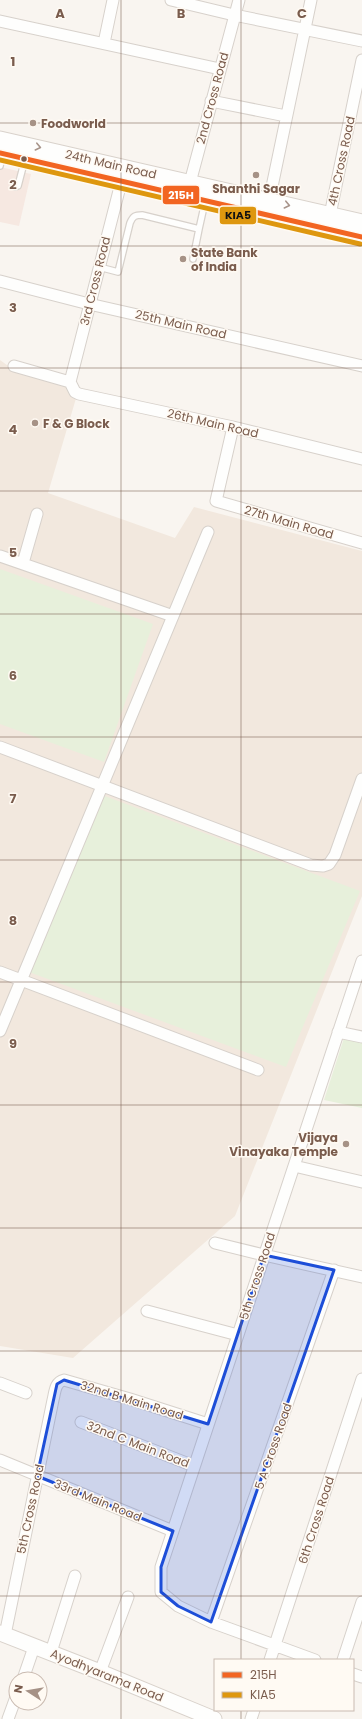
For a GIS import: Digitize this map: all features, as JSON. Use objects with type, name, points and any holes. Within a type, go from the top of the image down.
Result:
[{"type":"main road","name":"24th Main Road","points":[[0,139],[123,174],[207,194],[362,237]]},
{"type":"main road","name":"24th Main Road","points":[[1,158],[25,159],[123,174]]},
{"type":"main road","name":"24th Main Road","points":[[207,194],[269,201],[362,222]]},
{"type":"main road","name":"Ayodhyarama Road","points":[[2,1634],[214,1719]]},
{"type":"street","points":[[104,43],[113,0]]},
{"type":"street","points":[[171,0],[234,15],[362,41]]},
{"type":"street","name":"2nd Cross Road","points":[[188,189],[239,0]]},
{"type":"street","points":[[269,201],[311,0]]},
{"type":"street","points":[[0,21],[220,69]]},
{"type":"street","name":"4th Cross Road","points":[[330,215],[362,60]]},
{"type":"street","points":[[211,101],[286,116]]},
{"type":"street","name":"3rd Cross Road","points":[[70,382],[123,174]]},
{"type":"street","name":"25th Main Road","points":[[0,281],[89,304],[362,366]]},
{"type":"street","points":[[14,366],[70,382]]},
{"type":"street","name":"26th Main Road","points":[[70,382],[75,392],[79,394],[233,427],[362,458]]},
{"type":"street","name":"27th Main Road","points":[[233,427],[216,501],[362,543]]},
{"type":"street","points":[[23,564],[37,514]]},
{"type":"street","points":[[0,1031],[208,532]]},
{"type":"street","points":[[0,556],[173,616]]},
{"type":"street","points":[[0,747],[311,865],[323,866],[329,864],[335,855],[362,779]]},
{"type":"street","name":"5th Cross Road","points":[[212,1622],[178,1606],[161,1592],[161,1566],[362,961]]},
{"type":"street","points":[[0,972],[258,1070]]},
{"type":"street","points":[[338,1032],[362,1037]]},
{"type":"street","points":[[294,1166],[362,1182]]},
{"type":"street","points":[[215,1243],[362,1276]]},
{"type":"street","name":"5 A Cross Road","points":[[212,1622],[334,1270]]},
{"type":"street","points":[[147,1311],[238,1335]]},
{"type":"street","name":"6th Cross Road","points":[[270,1659],[362,1379]]},
{"type":"street","name":"32nd B Main Road","points":[[57,1384],[64,1380],[208,1424]]},
{"type":"street","points":[[0,1383],[26,1393]]},
{"type":"street","name":"5th Cross Road","points":[[2,1634],[57,1384]]},
{"type":"street","name":"32nd C Main Road","points":[[81,1422],[194,1466]]},
{"type":"street","name":"33rd Main Road","points":[[0,1460],[173,1531]]},
{"type":"street","points":[[50,1652],[75,1576]]},
{"type":"street","points":[[100,1672],[128,1597]]},
{"type":"street","points":[[343,1659],[362,1602]]},
{"type":"street","points":[[212,1622],[312,1659]]},
{"type":"street","points":[[25,1671],[34,1647]]},
{"type":"lane","points":[[15,188],[18,186],[25,159]]},
{"type":"lane","points":[[193,259],[207,194]]},
{"type":"lane","points":[[99,267],[118,272],[130,223],[132,218],[136,215],[142,215],[199,229]]},
{"type":"highlighted area","points":[[264,1255],[334,1270],[211,1622],[178,1606],[161,1592],[161,1567],[173,1531],[37,1476],[57,1384],[64,1380],[208,1424]]},
{"type":"shaded area","points":[[0,167],[31,174],[19,226],[0,222]]},
{"type":"shaded area","points":[[0,360],[15,371],[69,387],[77,395],[48,493],[175,538],[194,507],[362,551],[362,896],[235,1216],[73,1358],[0,1346]]},
{"type":"green space","points":[[0,569],[153,624],[104,762],[0,724]]},
{"type":"green space","points":[[102,795],[360,891],[286,1067],[29,972]]},
{"type":"green space","points":[[344,1038],[362,1042],[362,1108],[324,1100]]},
{"type":"transit line","name":"215H","points":[[0,153],[362,237]]},
{"type":"transit line","name":"KIA5","points":[[0,160],[360,244]]},
{"type":"place","name":"Foodworld","points":[[33,123]]},
{"type":"place","name":"Shanthi Sagar","points":[[256,175]]},
{"type":"place","name":"State Bank of India","points":[[183,259]]},
{"type":"place","name":"F & G Block","points":[[35,423]]},
{"type":"place","name":"Vijaya Vinayaka Temple","points":[[346,1144]]}]
